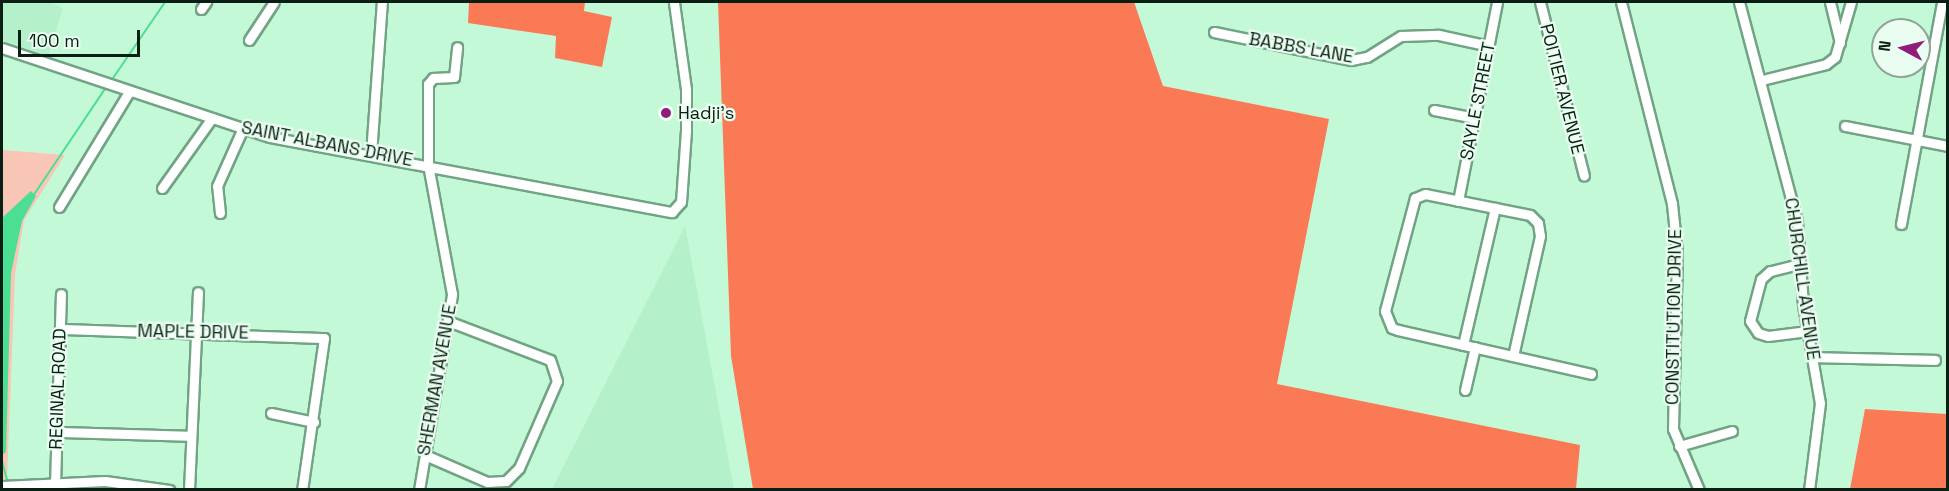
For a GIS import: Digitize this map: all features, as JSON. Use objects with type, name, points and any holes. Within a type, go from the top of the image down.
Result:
[{"type":"street","points":[[249,40],[274,2]]},
{"type":"street","points":[[371,154],[382,2]]},
{"type":"street","name":"SAINT ALBANS DRIVE","points":[[2,48],[243,128],[661,212],[677,208],[683,190],[686,89],[674,2]]},
{"type":"street","name":"SAYLE STREET","points":[[1458,201],[1497,2]]},
{"type":"street","name":"POITIER AVENUE","points":[[1540,2],[1584,176]]},
{"type":"street","name":"CONSTITUTION DRIVE","points":[[1621,2],[1676,229],[1671,389],[1673,429],[1700,489]]},
{"type":"street","name":"CHURCHILL AVENUE","points":[[1740,2],[1797,221],[1799,264],[1820,422],[1809,489]]},
{"type":"street","points":[[1830,2],[1841,45]]},
{"type":"street","points":[[1762,80],[1826,64],[1841,45],[1851,2]]},
{"type":"street","points":[[1901,224],[1942,2]]},
{"type":"street","name":"BABBS LANE","points":[[1214,32],[1351,60],[1367,57],[1401,36],[1439,35],[1489,46]]},
{"type":"street","name":"SHERMAN AVENUE","points":[[419,489],[452,286],[428,164],[428,84],[432,78],[454,77],[457,47]]},
{"type":"street","points":[[59,207],[129,92]]},
{"type":"street","points":[[1434,110],[1475,118]]},
{"type":"street","points":[[162,188],[212,118]]},
{"type":"street","points":[[1845,126],[1947,146]]},
{"type":"street","points":[[220,213],[217,186],[243,128]]},
{"type":"street","points":[[1513,356],[1540,228],[1530,215],[1425,194],[1411,203],[1385,311],[1388,323],[1398,330],[1591,374]]},
{"type":"street","points":[[1463,345],[1495,208]]},
{"type":"street","points":[[1799,264],[1761,279],[1750,321],[1758,333],[1768,336],[1808,331]]},
{"type":"street","points":[[189,489],[198,292]]},
{"type":"street","name":"REGINAL ROAD","points":[[55,483],[61,294]]},
{"type":"street","points":[[425,455],[487,482],[506,481],[519,468],[557,381],[550,360],[448,321]]},
{"type":"street","name":"MAPLE DRIVE","points":[[61,329],[324,338],[314,422]]},
{"type":"street","points":[[1465,390],[1475,347]]},
{"type":"street","points":[[1813,357],[1935,360]]},
{"type":"street","points":[[271,413],[314,422],[302,489]]},
{"type":"street","points":[[1679,446],[1732,431]]},
{"type":"street","points":[[57,432],[191,436]]},
{"type":"street","points":[[2,486],[105,482],[169,489]]},
{"type":"shaded area","points":[[2,2],[50,2],[63,8],[48,56],[2,40]]},
{"type":"shaded area","points":[[469,2],[585,2],[584,11],[612,17],[602,67],[555,58],[556,36],[468,23]]},
{"type":"shaded area","points":[[718,2],[1134,2],[1163,86],[1329,119],[1277,384],[1580,445],[1576,489],[753,489],[731,356]]},
{"type":"shaded area","points":[[2,150],[65,155],[24,220],[15,274],[7,479],[2,479]]},
{"type":"shaded area","points":[[31,191],[36,196],[22,221],[11,273],[6,452],[2,455],[2,218]]},
{"type":"shaded area","points":[[685,226],[734,489],[552,489]]},
{"type":"shaded area","points":[[1865,409],[1947,414],[1947,489],[1850,489]]},
{"type":"waterway","points":[[111,81],[165,2]]},
{"type":"waterway","points":[[33,196],[107,86]]},
{"type":"waterway","points":[[2,461],[8,484]]},
{"type":"place","name":"Hadji's","points":[[666,113]]}]
